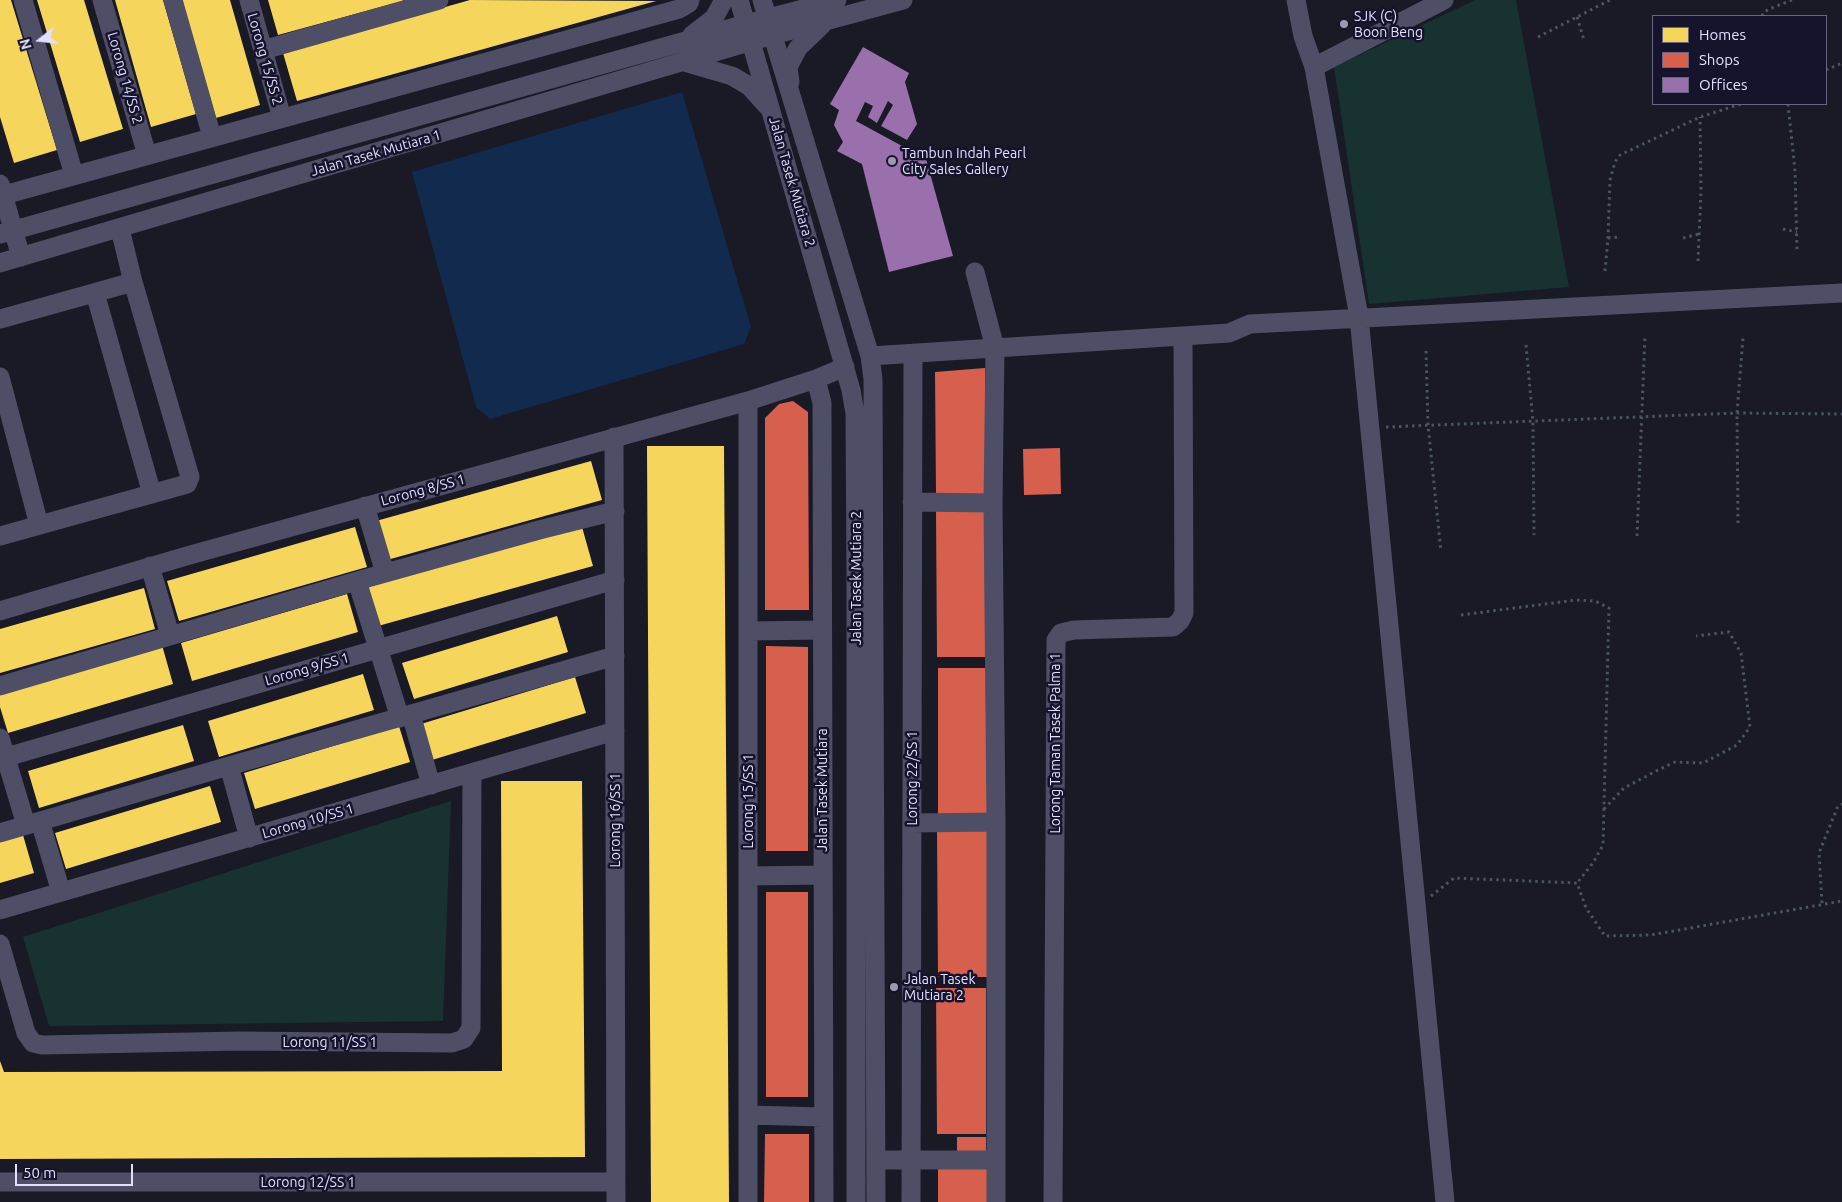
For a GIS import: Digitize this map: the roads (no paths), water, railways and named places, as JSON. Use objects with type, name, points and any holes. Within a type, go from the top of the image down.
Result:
[{"type":"street","points":[[24,0],[74,175]]},
{"type":"street","name":"Lorong 14/SS 2","points":[[102,0],[147,155]]},
{"type":"street","points":[[173,0],[212,137]]},
{"type":"street","name":"Lorong 15/SS 2","points":[[249,0],[282,118]]},
{"type":"street","points":[[263,50],[439,0]]},
{"type":"street","points":[[21,257],[7,232],[1,192],[74,175],[680,9],[689,3],[690,0]]},
{"type":"street","points":[[678,43],[698,32],[714,18],[724,0]]},
{"type":"street","name":"Jalan Tasek Mutiara 2","points":[[739,0],[851,390],[855,413],[856,1202]]},
{"type":"street","name":"Jalan Tasek Mutiara 2","points":[[762,0],[870,356],[873,379],[876,1202]]},
{"type":"street","points":[[799,0],[827,9]]},
{"type":"street","points":[[770,27],[827,9],[902,0]]},
{"type":"street","points":[[1296,0],[1304,36],[1314,67],[1359,317],[1445,1202]]},
{"type":"street","points":[[1314,67],[1444,0]]},
{"type":"street","points":[[792,99],[788,67],[798,48],[827,9]]},
{"type":"street","name":"Jalan Tasek Mutiara 1","points":[[7,232],[746,24],[770,27]]},
{"type":"street","name":"Jalan Tasek Mutiara 1","points":[[0,263],[751,42],[770,27]]},
{"type":"street","points":[[684,62],[732,76],[749,86],[771,110]]},
{"type":"street","points":[[1,531],[39,525],[187,484],[190,477],[133,282],[120,229]]},
{"type":"street","points":[[975,272],[994,348],[996,1202]]},
{"type":"street","points":[[0,319],[133,282]]},
{"type":"street","points":[[96,293],[152,494]]},
{"type":"street","points":[[870,356],[1229,333],[1250,324],[1842,293]]},
{"type":"street","name":"Lorong Taman Tasek Palma 1","points":[[1053,1202],[1056,640],[1061,633],[1074,630],[1172,627],[1180,621],[1184,613],[1182,336]]},
{"type":"street","name":"Lorong 22/SS 1","points":[[911,1202],[913,353]]},
{"type":"street","name":"Lorong 8/SS 1","points":[[0,611],[150,566],[748,401],[816,379],[844,367]]},
{"type":"street","points":[[0,377],[39,525]]},
{"type":"street","name":"Jalan Tasek Mutiara","points":[[816,379],[822,403],[824,1202]]},
{"type":"street","name":"Lorong 15/SS 1","points":[[748,401],[748,1202]]},
{"type":"street","name":"Lorong 16/SS 1","points":[[614,437],[616,1202]]},
{"type":"street","points":[[912,502],[993,503]]},
{"type":"street","points":[[365,506],[384,573]]},
{"type":"street","points":[[0,686],[384,573],[615,511]]},
{"type":"street","points":[[150,566],[170,635]]},
{"type":"street","name":"Lorong 9/SS 1","points":[[3,758],[615,580]]},
{"type":"street","points":[[357,581],[378,648],[406,716],[431,785]]},
{"type":"street","points":[[748,631],[822,630]]},
{"type":"street","points":[[0,833],[615,656]]},
{"type":"street","name":"Lorong 10/SS 1","points":[[0,910],[615,731]]},
{"type":"street","points":[[0,738],[3,758],[33,823],[61,892]]},
{"type":"street","points":[[229,766],[249,838]]},
{"type":"street","name":"Lorong 11/SS 1","points":[[0,944],[26,1033],[33,1043],[42,1045],[240,1041],[452,1042],[464,1039],[470,1028],[472,773]]},
{"type":"street","points":[[912,824],[996,822]]},
{"type":"street","points":[[748,876],[823,875]]},
{"type":"street","points":[[748,1115],[823,1117]]},
{"type":"street","points":[[876,1160],[996,1160]]},
{"type":"street","name":"Lorong 12/SS 1","points":[[0,1182],[616,1182]]},
{"type":"water","points":[[682,92],[751,327],[744,344],[490,419],[476,407],[412,172]]},
{"type":"place","name":"SJK (C) Boon Beng","points":[[1344,24]]},
{"type":"place","name":"Tambun Indah Pearl City Sales Gallery","points":[[892,161]]},
{"type":"place","name":"Jalan Tasek Mutiara 2","points":[[894,987]]}]
